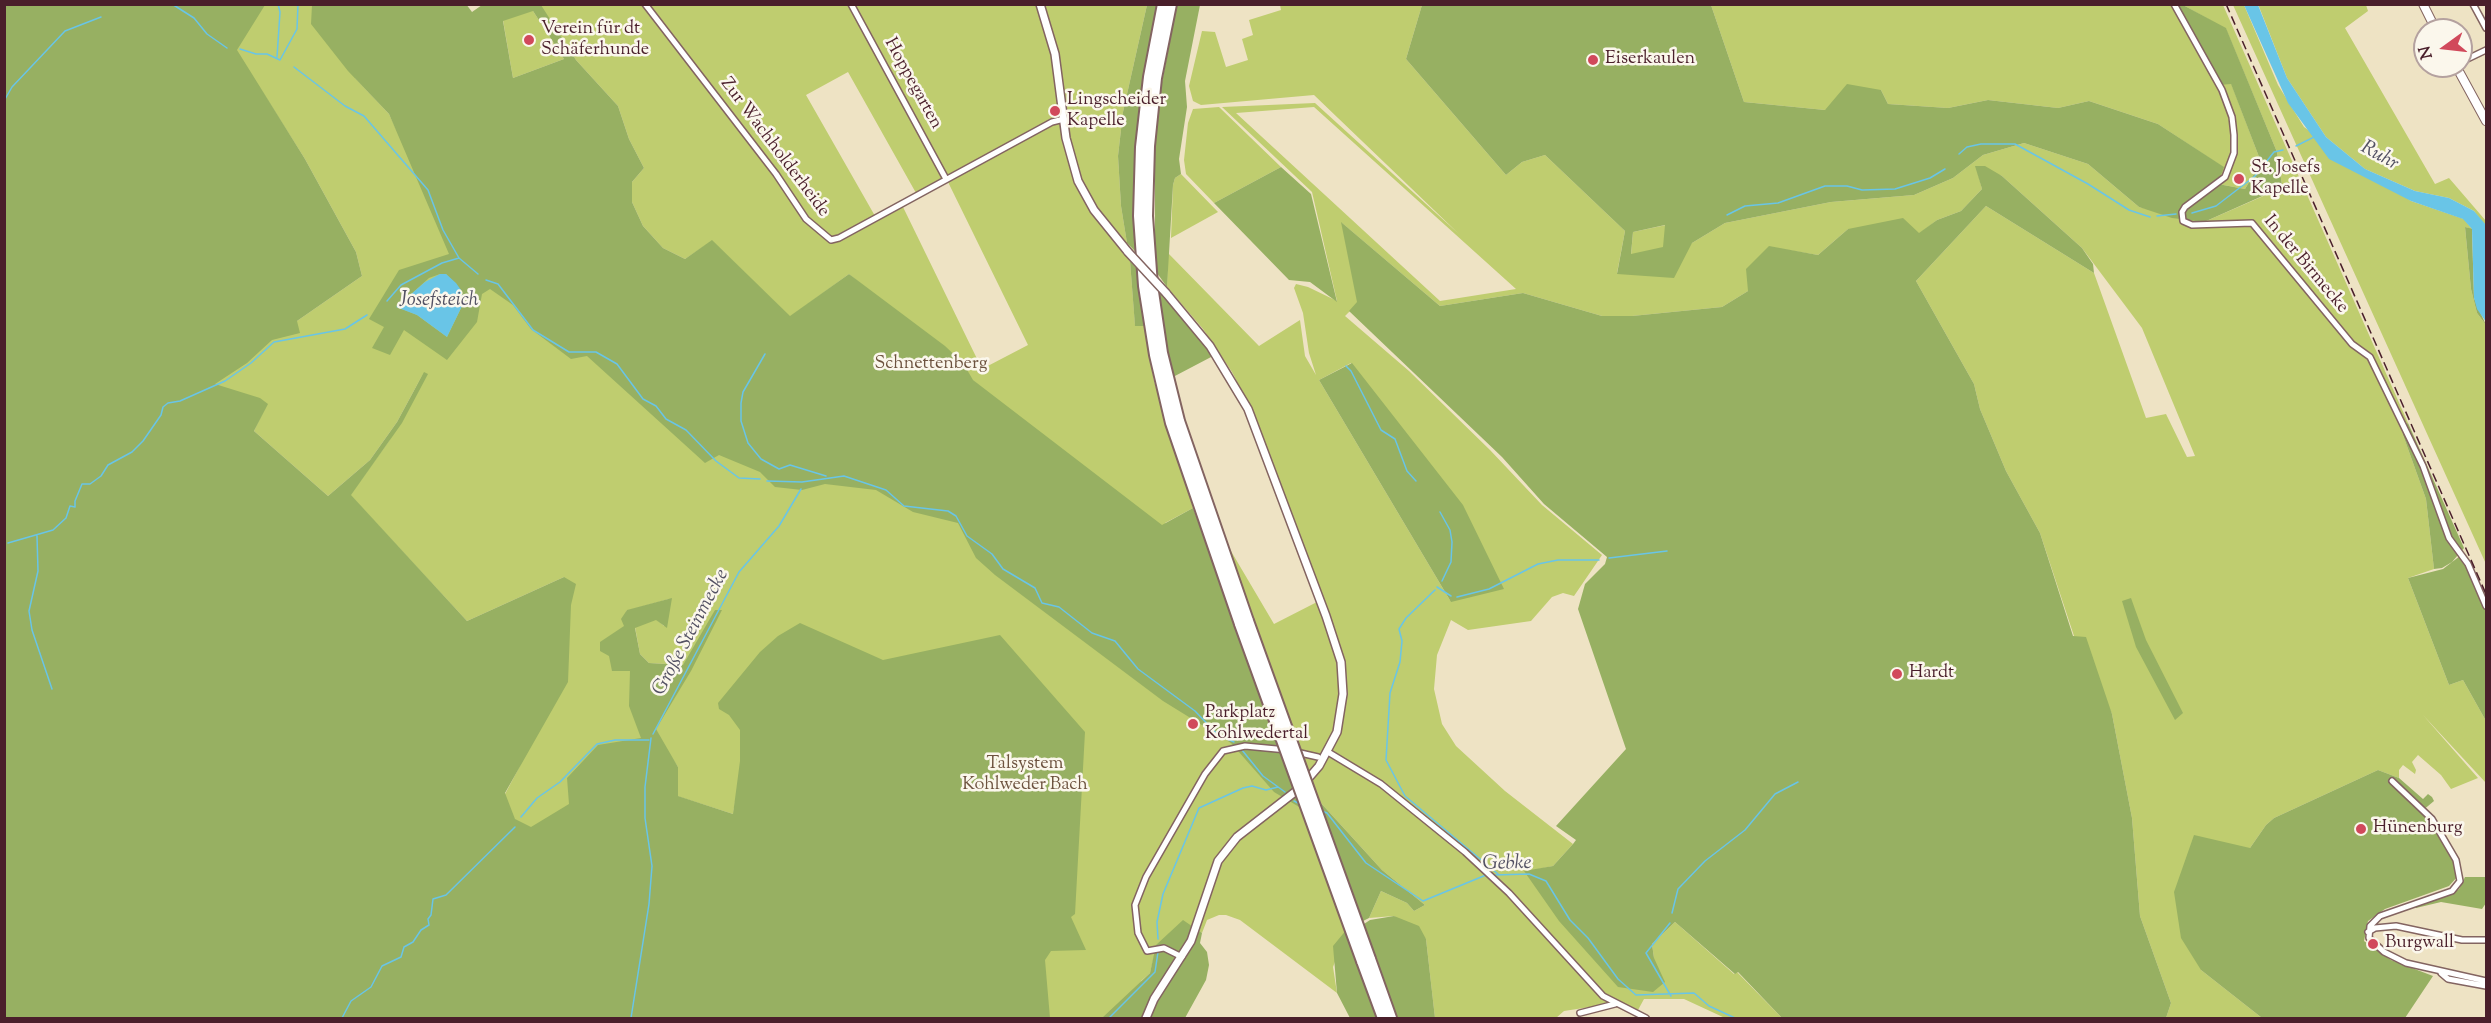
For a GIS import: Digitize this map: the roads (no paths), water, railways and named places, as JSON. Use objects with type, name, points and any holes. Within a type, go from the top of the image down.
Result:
[{"type":"highway","points":[[1163,4],[1149,77],[1141,147],[1139,216],[1144,286],[1155,355],[1171,423],[1366,960],[1391,1018]]},
{"type":"highway","points":[[1172,4],[1156,78],[1149,146],[1147,216],[1152,285],[1162,353],[1179,421],[1244,622]]},
{"type":"highway","points":[[1366,960],[1383,1018]]},
{"type":"main road","points":[[2423,4],[2430,18]]},
{"type":"main road","points":[[2463,78],[2487,121]]},
{"type":"street","name":"Zur Wachholderheide","points":[[645,4],[776,174],[806,219],[828,239],[839,238],[1052,122],[1064,119]]},
{"type":"street","name":"Hoppegarten","points":[[850,4],[946,179]]},
{"type":"street","points":[[1040,4],[1059,71],[1069,152],[1082,188],[1094,210],[1128,252],[1166,292],[1210,346],[1244,400],[1326,616],[1341,662],[1343,694],[1340,719],[1328,752],[1300,788],[1248,826],[1223,852],[1214,869],[1197,925],[1182,957],[1154,999],[1146,1018]]},
{"type":"street","name":"In der Birmecke","points":[[2174,4],[2222,90],[2232,117],[2234,135],[2234,153],[2225,177],[2185,207],[2182,212],[2183,221],[2192,225],[2245,221],[2254,224],[2352,344],[2370,357],[2423,466],[2449,538],[2468,564],[2487,606]]},
{"type":"street","points":[[2473,4],[2487,28]]},
{"type":"street","points":[[2473,57],[2487,50]]},
{"type":"street","points":[[1182,957],[1164,948],[1147,951],[1136,924],[1135,905],[1146,877],[1212,763],[1226,749],[1241,746],[1318,757]]},
{"type":"street","points":[[1328,752],[1381,784],[1485,870],[1581,973],[1615,1004],[1646,1018]]},
{"type":"street","points":[[2392,781],[2432,819],[2457,862],[2460,881],[2452,891],[2390,911],[2373,925],[2368,933],[2373,944],[2391,957],[2414,966],[2487,981]]},
{"type":"street","points":[[2373,925],[2400,926],[2462,940],[2487,940]]},
{"type":"street","points":[[2441,973],[2448,979],[2487,986]]},
{"type":"street","points":[[1580,1013],[1615,1004]]},
{"type":"water","points":[[2244,5],[2258,5],[2287,78],[2326,137],[2365,169],[2415,191],[2449,198],[2474,211],[2486,225],[2486,322],[2477,309],[2474,298],[2472,229],[2463,219],[2411,201],[2329,159],[2288,103]]},
{"type":"water","name":"Josefsteich","points":[[440,274],[446,274],[456,283],[461,290],[464,302],[447,337],[417,315],[396,307],[425,282]]},
{"type":"waterway","points":[[172,4],[194,18],[207,34],[227,48]]},
{"type":"waterway","points":[[277,57],[280,12],[278,4]]},
{"type":"waterway","points":[[240,49],[256,54],[267,54],[280,60],[297,29],[298,4]]},
{"type":"waterway","points":[[4,101],[12,87],[65,31],[101,17]]},
{"type":"waterway","points":[[294,67],[345,106],[364,116],[428,190],[443,230],[459,258],[478,274]]},
{"type":"waterway","points":[[2296,146],[2314,137]]},
{"type":"waterway","points":[[1959,154],[1967,147],[1981,144],[2015,144],[2088,184],[2129,210],[2150,217]]},
{"type":"waterway","points":[[2192,213],[2216,206],[2255,176],[2274,152],[2283,150]]},
{"type":"waterway","points":[[1727,215],[1745,206],[1778,203],[1825,186],[1847,186],[1862,190],[1895,189],[1930,178],[1945,169]]},
{"type":"waterway","points":[[2157,216],[2176,214]]},
{"type":"waterway","points":[[387,301],[401,285],[442,263],[459,258]]},
{"type":"waterway","points":[[486,280],[498,284],[533,330],[569,352],[596,352],[617,364],[643,399],[656,406],[666,419],[686,430],[716,461],[739,478],[760,479]]},
{"type":"waterway","points":[[8,543],[53,530],[66,518],[70,506],[75,507],[82,484],[90,484],[101,476],[108,465],[132,452],[143,441],[161,415],[163,407],[168,403],[180,401],[225,381],[251,363],[274,342],[345,329],[367,315]]},
{"type":"waterway","points":[[765,354],[743,392],[741,421],[748,443],[761,459],[779,469],[790,465],[826,476]]},
{"type":"waterway","points":[[1346,366],[1351,371],[1381,430],[1395,439],[1407,471],[1416,481]]},
{"type":"waterway","points":[[767,481],[802,482],[844,476],[886,490],[904,506],[948,511],[956,516],[967,536],[992,554],[1003,569],[1035,588],[1042,603],[1059,607],[1092,633],[1115,641],[1138,669],[1195,711],[1217,734],[1234,742]]},
{"type":"waterway","name":"Große Steinmecke","points":[[653,734],[739,572],[779,526],[801,489]]},
{"type":"waterway","points":[[1440,512],[1450,530],[1452,542],[1451,562],[1442,581]]},
{"type":"waterway","points":[[37,536],[38,571],[29,611],[32,630],[52,689]]},
{"type":"waterway","points":[[1609,558],[1667,551]]},
{"type":"waterway","points":[[1457,597],[1489,589],[1538,564],[1558,560],[1599,560]]},
{"type":"waterway","points":[[1437,587],[1451,596]]},
{"type":"waterway","points":[[1435,590],[1406,618],[1399,629],[1402,641],[1400,662],[1390,693],[1386,760],[1405,796],[1498,874]]},
{"type":"waterway","name":"Große Steinmecke","points":[[631,1018],[649,904],[652,866],[645,818],[645,787],[651,738]]},
{"type":"waterway","points":[[521,817],[537,798],[560,782],[597,744],[615,740],[649,740]]},
{"type":"waterway","name":"Gebke","points":[[1242,750],[1263,776],[1285,792]]},
{"type":"waterway","points":[[1672,913],[1678,889],[1705,861],[1745,830],[1775,794],[1798,782]]},
{"type":"waterway","points":[[1158,939],[1157,922],[1163,894],[1199,808],[1243,788],[1252,786],[1266,790],[1278,787]]},
{"type":"waterway","name":"Gebke","points":[[1294,801],[1300,804]]},
{"type":"waterway","name":"Gebke","points":[[1322,811],[1327,813],[1366,863],[1423,901],[1486,875]]},
{"type":"waterway","points":[[342,1018],[351,1001],[371,987],[382,966],[401,957],[404,947],[413,942],[421,930],[429,925],[428,919],[431,915],[433,899],[446,895],[515,827]]},
{"type":"waterway","name":"Gebke","points":[[1493,875],[1529,874],[1546,881],[1570,920],[1588,938],[1618,979],[1636,995],[1694,993],[1709,1006],[1735,1018]]},
{"type":"waterway","points":[[1670,923],[1646,953],[1671,996]]},
{"type":"waterway","points":[[1109,1018],[1155,972],[1158,952]]},
{"type":"railway","points":[[2226,4],[2486,594]]},
{"type":"place","name":"Verein für dt Schäferhunde","points":[[529,40]]},
{"type":"place","name":"Eiserkaulen","points":[[1593,60]]},
{"type":"place","name":"Lingscheider Kapelle","points":[[1055,111]]},
{"type":"place","name":"St. Josefs Kapelle","points":[[2239,179]]},
{"type":"place","name":"Hardt","points":[[1897,674]]},
{"type":"place","name":"Parkplatz Kohlwedertal","points":[[1193,724]]},
{"type":"place","name":"Hünenburg","points":[[2361,829]]},
{"type":"place","name":"Burgwall","points":[[2373,944]]},
{"type":"water label","name":"Ruhr","points":[[2379,157]]},
{"type":"park label","name":"Schnettenberg","points":[[931,365]]},
{"type":"park label","name":"Talsystem Kohlweder Bach","points":[[1025,775]]}]
